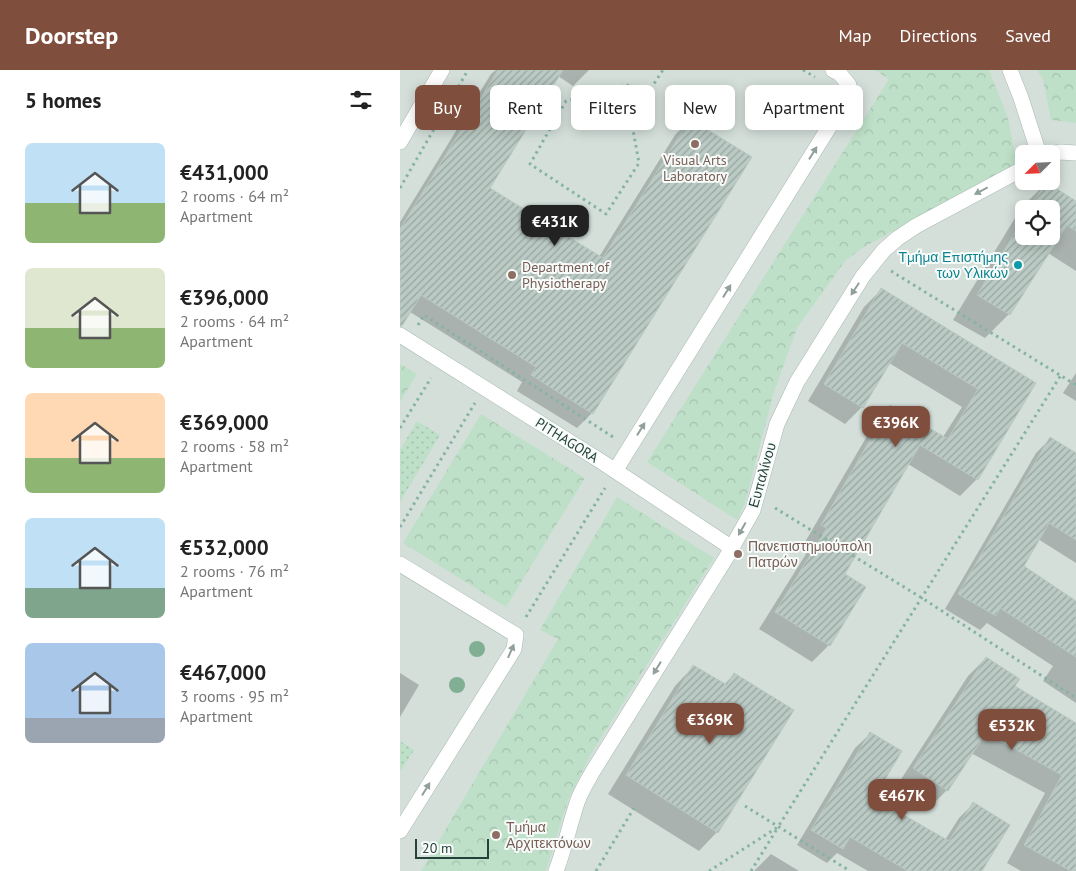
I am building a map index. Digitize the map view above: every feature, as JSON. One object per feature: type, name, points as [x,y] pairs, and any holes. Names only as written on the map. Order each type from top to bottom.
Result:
[{"type":"lane","points":[[400,142],[442,70]]},
{"type":"lane","points":[[615,471],[846,100],[849,85],[840,74],[833,70]]},
{"type":"lane","points":[[1010,70],[1036,145]]},
{"type":"lane","points":[[1060,152],[1076,153]]},
{"type":"lane","name":"Ευπαλίνου","points":[[556,871],[576,804],[593,770],[732,548],[753,510],[777,424],[796,382],[874,261],[884,250],[916,226],[1015,173]]},
{"type":"lane","name":"PITHAGORA","points":[[407,332],[442,361],[732,548]]},
{"type":"lane","points":[[400,564],[516,635],[514,650],[400,831]]},
{"type":"path","points":[[400,188],[468,70]]},
{"type":"path","points":[[653,85],[663,70]]},
{"type":"path","points":[[627,85],[646,96],[631,119],[639,163],[606,214],[530,164],[566,101],[627,85]]},
{"type":"path","points":[[874,261],[1076,385]]},
{"type":"path","points":[[407,332],[424,315],[588,421]]},
{"type":"path","points":[[400,428],[442,361]]},
{"type":"path","points":[[751,871],[1061,375]]},
{"type":"path","points":[[400,527],[484,388]]},
{"type":"path","points":[[516,635],[615,471]]},
{"type":"path","points":[[757,497],[922,598],[1076,698]]},
{"type":"path","points":[[745,806],[850,871]]},
{"type":"path","points":[[596,871],[634,808]]},
{"type":"path","points":[[709,871],[778,826]]},
{"type":"shaded area","name":"Πανεπιστημιούπολη Πατρών","points":[[400,70],[1076,70],[1076,871],[400,871]]},
{"type":"green space","points":[[875,70],[989,70],[1008,118],[1015,154],[1015,165],[864,247],[845,261],[797,328],[773,395],[745,503],[737,520],[647,462],[857,130],[863,130],[863,120],[889,79]]},
{"type":"green space","points":[[1037,70],[1076,70],[1076,123],[1051,120],[1043,80]]},
{"type":"green space","points":[[400,364],[417,374],[400,402]]},
{"type":"green space","points":[[481,414],[585,478],[506,607],[403,543]]},
{"type":"green space","points":[[417,421],[440,435],[400,502],[400,450]]},
{"type":"green space","points":[[617,497],[714,558],[591,754],[568,800],[546,871],[421,871],[558,639],[540,630]]},
{"type":"green space","points":[[400,741],[414,750],[400,772]]},
{"type":"building","points":[[498,70],[563,70],[554,85],[490,85],[490,130],[526,130],[490,188],[603,258],[683,130],[708,130],[752,157],[593,414],[531,375],[536,367],[421,295],[402,326],[400,326],[400,229],[461,130],[480,130],[480,99]]},
{"type":"building","name":"Τμήμα Επιστήμης των Υλικών","points":[[1041,190],[1059,190],[1076,201],[1076,231],[1067,225],[1060,236],[1060,200],[1035,200]]},
{"type":"building","name":"Τμήμα Επιστήμης των Υλικών","points":[[1015,233],[1015,245],[1054,245],[1010,315],[977,295]]},
{"type":"building","points":[[881,288],[1036,383],[978,480],[920,445],[845,574],[866,587],[830,646],[775,612],[827,528],[821,525],[890,405],[948,439],[978,389],[902,343],[863,408],[824,384]]},
{"type":"building","points":[[1050,437],[1076,453],[1076,540],[1049,523],[1024,566],[1076,601],[1076,657],[1000,608],[996,616],[958,594]]},
{"type":"building","points":[[986,657],[1020,679],[1015,686],[1076,723],[1076,871],[1071,871],[1024,845],[1062,775],[986,733],[948,791],[913,768]]},
{"type":"building","points":[[693,665],[727,685],[734,673],[794,710],[718,833],[626,775]]},
{"type":"building","points":[[870,732],[902,751],[874,798],[949,841],[973,802],[1010,825],[982,871],[908,871],[850,837],[843,849],[811,830]]},
{"type":"place","name":"Visual Arts Laboratory","points":[[695,144]]},
{"type":"place","name":"Τμήμα Επιστήμης των Υλικών","points":[[1018,265]]},
{"type":"place","name":"Department of Physiotherapy","points":[[512,275]]},
{"type":"place","name":"Πανεπιστημιούπολη Πατρών","points":[[738,554]]},
{"type":"place","name":"Τμήμα Αρχιτεκτόνων","points":[[496,835]]}]
